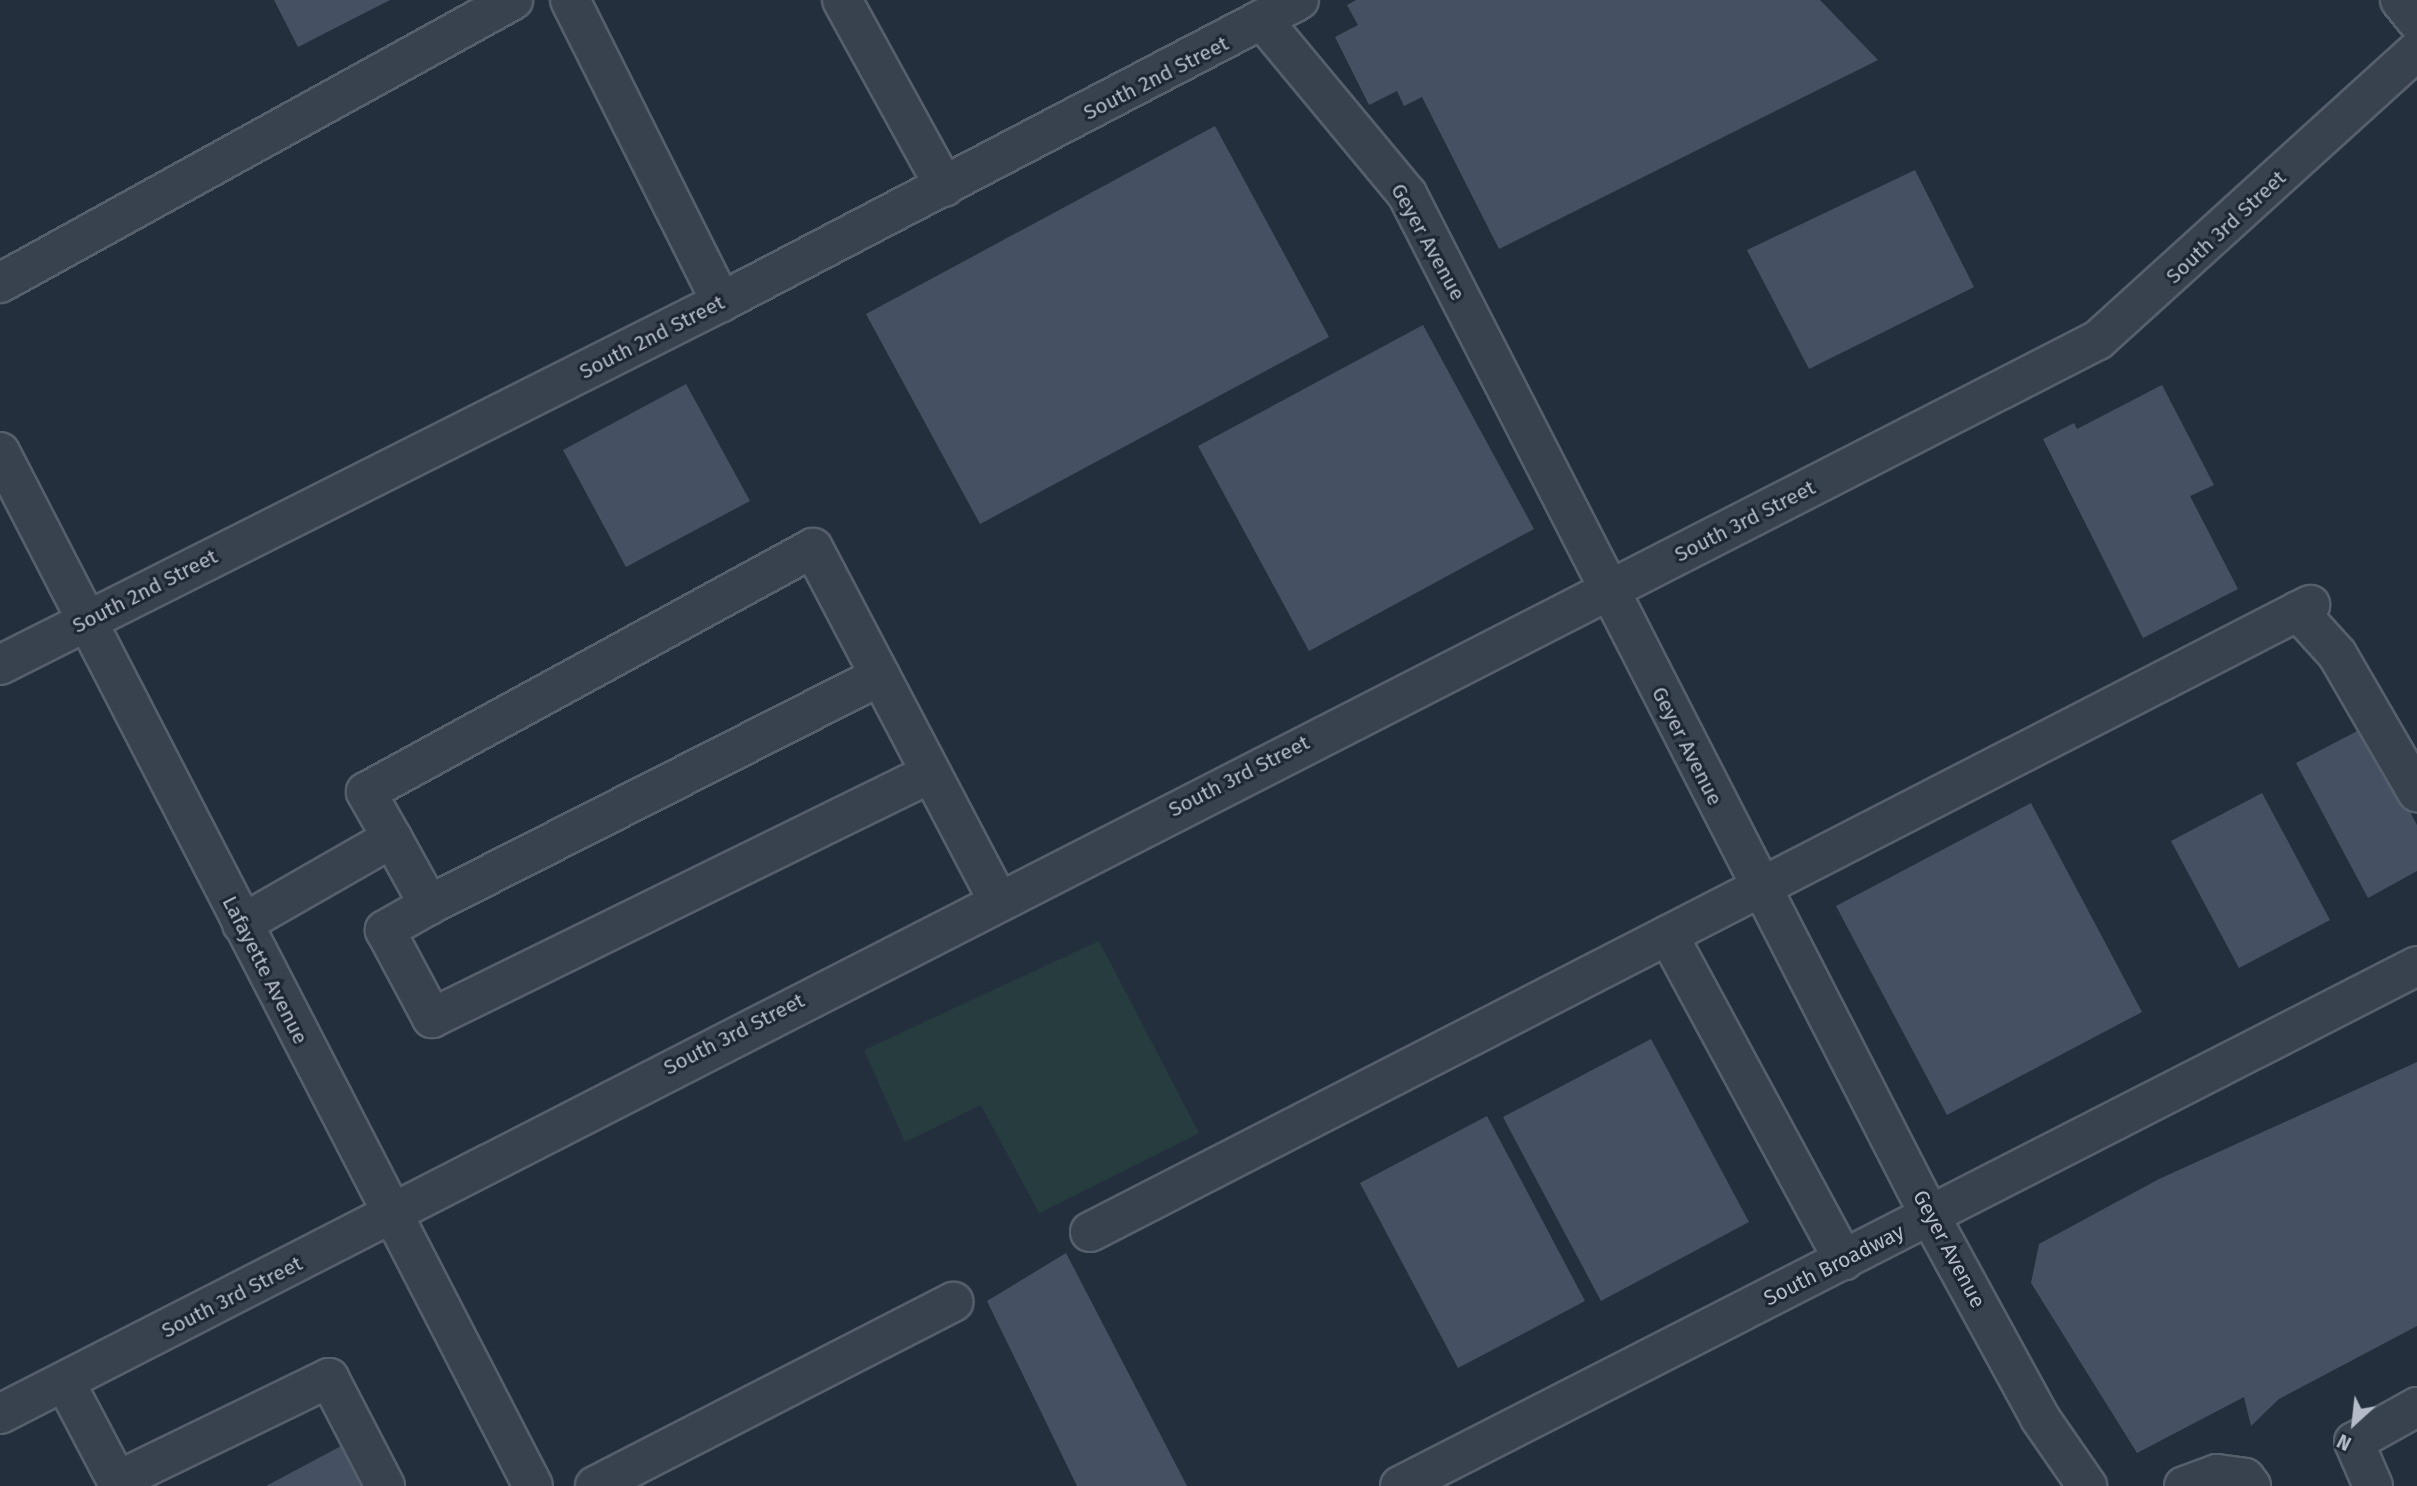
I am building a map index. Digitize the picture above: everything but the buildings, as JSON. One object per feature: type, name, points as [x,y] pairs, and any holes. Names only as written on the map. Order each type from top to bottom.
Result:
[{"type":"street","points":[[0,283],[513,0]]},
{"type":"street","points":[[570,0],[721,302]]},
{"type":"street","points":[[842,0],[945,187]]},
{"type":"street","name":"South 2nd Street","points":[[0,666],[721,302],[1264,22],[1299,0]]},
{"type":"street","points":[[2400,0],[2417,21]]},
{"type":"street","name":"Geyer Avenue","points":[[1264,22],[1407,194],[1607,592],[1930,1216],[2040,1418],[2087,1486]]},
{"type":"street","name":"South 3rd Street","points":[[0,1414],[393,1216],[997,900],[2098,340],[2417,51]]},
{"type":"street","name":"Lafayette Avenue","points":[[0,452],[533,1486]]},
{"type":"street","points":[[429,905],[366,792],[813,548],[997,900]]},
{"type":"street","points":[[1090,1232],[2304,608],[2337,654],[2417,792]]},
{"type":"street","points":[[880,677],[429,905],[385,930],[432,1018],[929,774]]},
{"type":"street","points":[[242,924],[391,838]]},
{"type":"street","points":[[1668,935],[1844,1261]]},
{"type":"street","name":"South Broadway","points":[[1400,1486],[2417,966]]},
{"type":"street","points":[[595,1486],[953,1302]]},
{"type":"street","points":[[65,1382],[117,1482],[329,1378],[385,1486]]},
{"type":"street","points":[[2373,1486],[2354,1442],[2417,1407]]},
{"type":"street","points":[[2184,1486],[2217,1474],[2245,1478],[2251,1486]]},
{"type":"green space","points":[[1099,941],[1199,1133],[1039,1213],[981,1105],[905,1142],[864,1050]]}]
